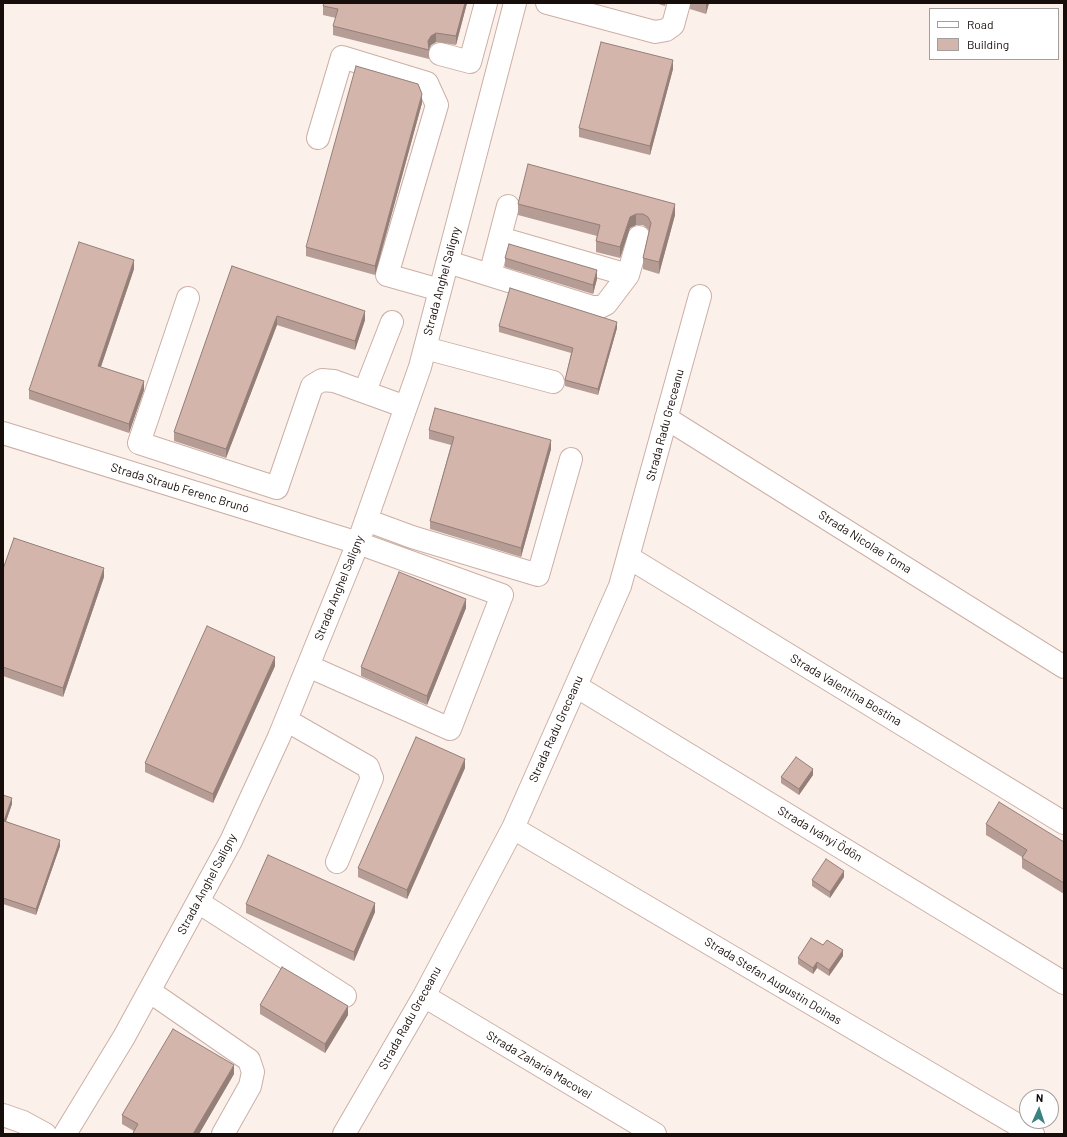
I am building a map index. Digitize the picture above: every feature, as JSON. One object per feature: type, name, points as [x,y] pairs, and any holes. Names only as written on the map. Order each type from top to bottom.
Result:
[{"type":"street","points":[[440,54],[470,62],[486,3]]},
{"type":"street","name":"Strada Anghel Saligny","points":[[65,1134],[149,991],[231,841],[286,720],[358,543],[406,407],[425,348],[515,3]]},
{"type":"street","points":[[547,3],[655,32],[666,30],[673,25],[679,3]]},
{"type":"street","points":[[318,138],[342,57],[427,83],[437,105],[387,275],[440,290]]},
{"type":"street","points":[[490,275],[508,206]]},
{"type":"street","points":[[448,262],[592,307],[600,307],[606,304],[628,275],[639,236]]},
{"type":"street","points":[[500,238],[628,275]]},
{"type":"street","name":"Strada Radu Greceanu","points":[[344,1134],[424,996],[513,828],[620,586],[700,296]]},
{"type":"street","points":[[188,298],[139,443],[277,488],[312,386],[322,380],[334,381],[406,407]]},
{"type":"street","points":[[365,392],[392,322]]},
{"type":"street","points":[[425,348],[553,382]]},
{"type":"street","name":"Strada Nicolae Toma","points":[[666,418],[1064,667]]},
{"type":"street","name":"Strada Straub Ferenc Brunó","points":[[3,432],[358,543],[502,595],[450,729],[308,666]]},
{"type":"street","points":[[366,520],[412,537],[538,575],[571,459]]},
{"type":"street","name":"Strada Valentina Bostina","points":[[628,558],[1064,823]]},
{"type":"street","name":"Strada Iványi Ödön","points":[[574,690],[584,691],[1064,983]]},
{"type":"street","points":[[286,720],[368,767],[370,772],[372,778],[337,862]]},
{"type":"street","name":"Strada Stefan Augustin Doinas","points":[[513,828],[1033,1134]]},
{"type":"street","points":[[198,902],[345,996]]},
{"type":"street","points":[[149,991],[249,1060],[253,1072],[250,1086],[223,1134]]},
{"type":"street","name":"Strada Zaharia Macovei","points":[[424,996],[655,1134]]},
{"type":"street","points":[[15,1123],[45,1134]]},
{"type":"building","points":[[324,3],[465,3],[456,36],[436,33],[431,36],[428,41],[429,50],[333,26],[338,9],[323,6]]},
{"type":"building","points":[[601,42],[673,60],[650,146],[579,128]]},
{"type":"building","points":[[356,66],[418,84],[422,94],[375,266],[306,247]]},
{"type":"building","points":[[528,164],[675,204],[659,262],[643,258],[651,223],[648,217],[643,214],[636,214],[630,217],[620,247],[596,241],[600,225],[518,204]]},
{"type":"building","points":[[79,242],[134,260],[98,366],[144,381],[129,424],[29,390]]},
{"type":"building","points":[[509,244],[597,270],[593,285],[505,258]]},
{"type":"building","points":[[232,266],[365,311],[355,341],[277,316],[226,449],[174,432]]},
{"type":"building","points":[[510,288],[617,322],[598,389],[565,380],[573,348],[499,326]]},
{"type":"building","points":[[435,408],[551,440],[521,548],[430,521],[454,437],[429,430]]},
{"type":"building","points":[[14,538],[104,568],[63,688],[3,667],[3,569]]},
{"type":"building","points":[[399,572],[466,599],[427,696],[361,667]]},
{"type":"building","points":[[207,626],[275,657],[213,794],[145,763]]},
{"type":"building","points":[[416,737],[465,759],[407,890],[358,868]]},
{"type":"building","points":[[796,757],[813,769],[799,789],[781,777]]},
{"type":"building","points":[[3,795],[12,798],[4,821],[60,840],[36,909],[3,898]]},
{"type":"building","points":[[999,802],[1064,842],[1064,883],[1022,858],[1027,850],[986,824]]},
{"type":"building","points":[[268,855],[375,903],[354,952],[246,904]]},
{"type":"building","points":[[826,859],[844,871],[830,892],[812,880]]},
{"type":"building","points":[[811,938],[823,945],[827,940],[843,950],[829,970],[817,962],[813,968],[798,958]]},
{"type":"building","points":[[282,967],[348,1006],[325,1044],[260,1005]]},
{"type":"building","points":[[173,1029],[234,1065],[193,1134],[135,1134],[133,1133],[138,1124],[122,1115]]}]
